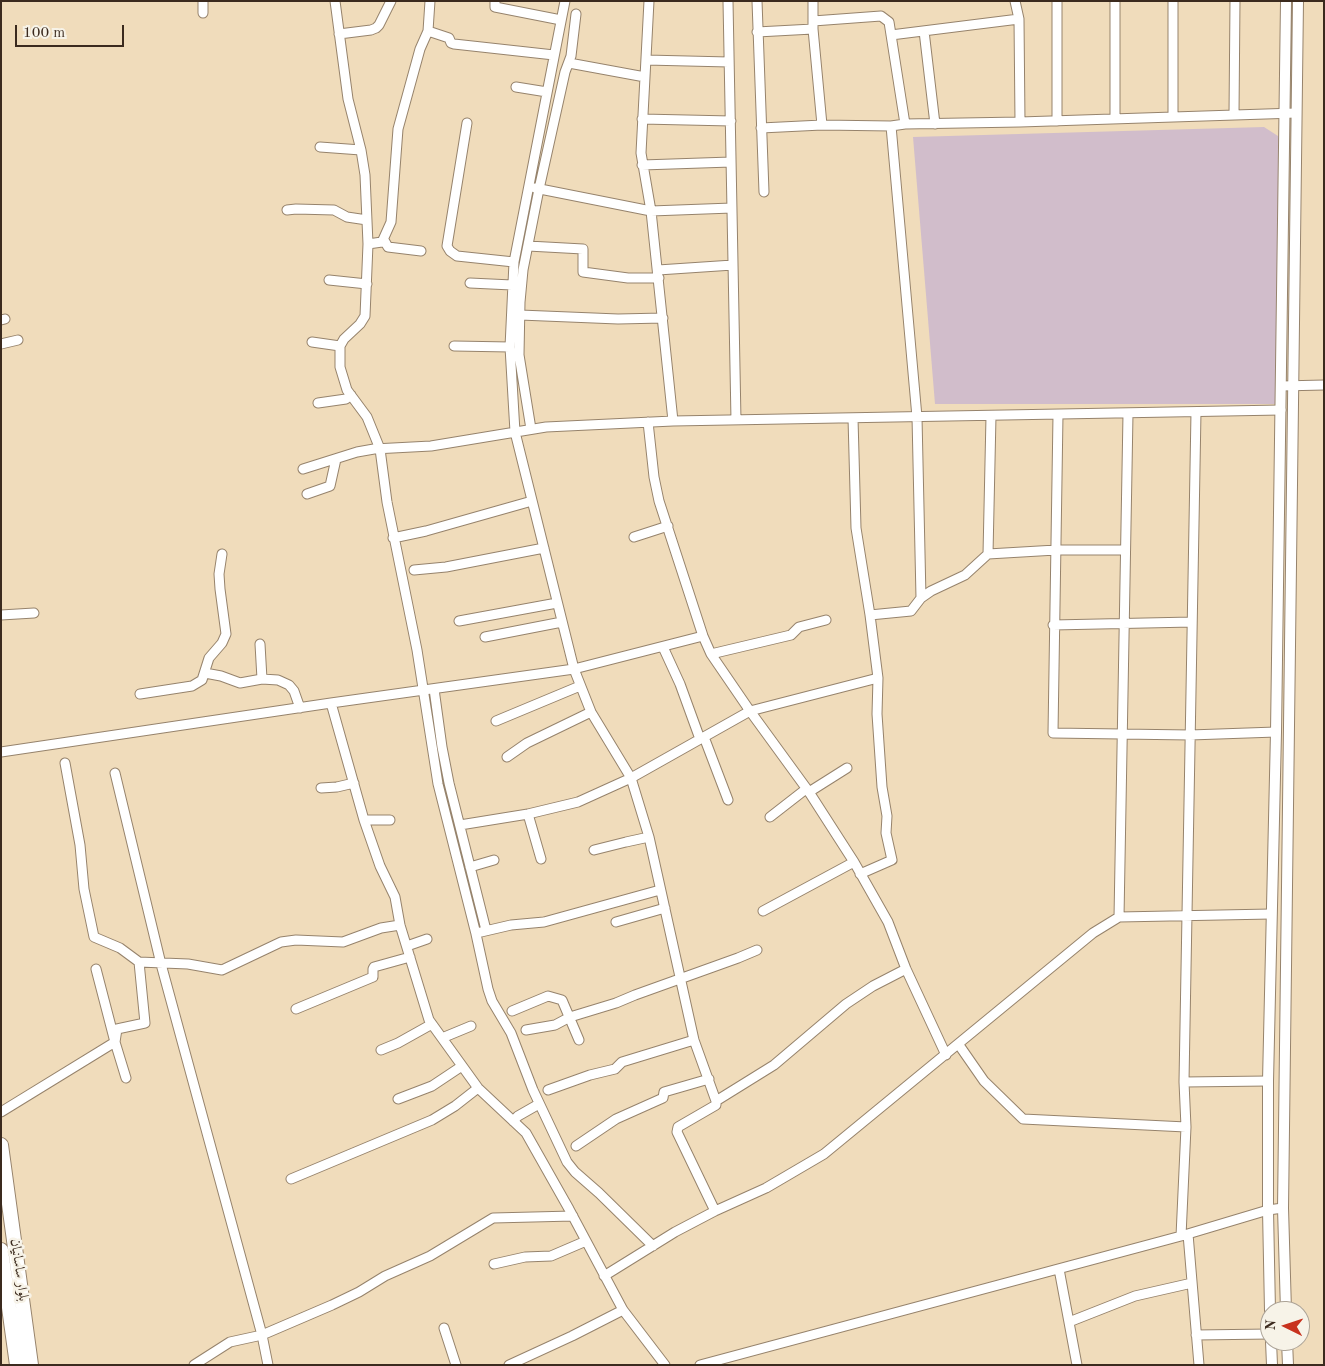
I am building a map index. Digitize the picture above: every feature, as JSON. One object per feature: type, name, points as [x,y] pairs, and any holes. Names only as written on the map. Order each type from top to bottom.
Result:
[{"type":"highway","name":"بلوار ساسانیان","points":[[1,1146],[31,1365]]},
{"type":"highway","name":"بلوار ساسانیان","points":[[1,1250],[17,1365]]},
{"type":"street","points":[[203,13],[204,1]]},
{"type":"street","points":[[335,1],[348,99],[361,150],[365,175],[368,244],[365,316],[340,346],[340,367],[350,395],[367,417],[380,449],[393,538],[417,650],[438,784],[488,989],[492,1001],[510,1033],[539,1104],[567,1162],[575,1172],[653,1246]]},
{"type":"street","points":[[339,34],[376,28],[391,1]]},
{"type":"street","points":[[384,240],[391,222],[398,129],[420,50],[428,30],[430,1]]},
{"type":"street","points":[[495,1],[495,7],[561,20]]},
{"type":"street","points":[[565,1],[513,265],[510,347],[515,432],[574,669],[590,712],[631,778],[649,837],[694,1040],[716,1100],[716,1104],[677,1129],[715,1211]]},
{"type":"street","points":[[648,1],[640,145],[651,211],[673,421]]},
{"type":"street","points":[[721,1],[728,1],[736,420]]},
{"type":"street","points":[[757,1],[764,192]]},
{"type":"street","points":[[813,1],[813,25],[822,125]]},
{"type":"street","points":[[1015,1],[1019,19],[1020,122]]},
{"type":"street","points":[[1057,1],[1057,120]]},
{"type":"street","points":[[1115,1],[1115,119]]},
{"type":"street","points":[[1173,1],[1173,116]]},
{"type":"street","points":[[1234,114],[1235,1]]},
{"type":"street","points":[[1270,1301],[1268,1081],[1276,732],[1286,1]]},
{"type":"street","points":[[1286,1301],[1282,1208],[1298,1]]},
{"type":"street","points":[[531,429],[519,355],[523,270],[539,189],[569,63],[576,14]]},
{"type":"street","points":[[757,32],[881,16],[889,22],[905,124]]},
{"type":"street","points":[[891,35],[1019,19]]},
{"type":"street","points":[[428,30],[449,38],[451,43],[454,44],[554,55]]},
{"type":"street","points":[[924,31],[935,124]]},
{"type":"street","points":[[646,60],[729,62]]},
{"type":"street","points":[[569,63],[644,77]]},
{"type":"street","points":[[516,87],[547,92]]},
{"type":"street","points":[[761,128],[822,125],[891,126],[905,124],[1020,122],[1296,112]]},
{"type":"street","points":[[642,119],[730,121]]},
{"type":"street","points":[[467,123],[447,246],[457,256],[513,265],[523,270]]},
{"type":"street","points":[[891,126],[917,417],[921,598]]},
{"type":"street","points":[[320,147],[361,150]]},
{"type":"street","points":[[642,165],[732,162]]},
{"type":"street","points":[[528,187],[651,211],[732,208]]},
{"type":"street","points":[[286,210],[334,210],[347,217],[367,220]]},
{"type":"street","points":[[368,244],[384,240]]},
{"type":"street","points":[[384,240],[388,247],[421,250]]},
{"type":"street","points":[[528,246],[583,249],[583,272],[628,278],[733,265]]},
{"type":"street","points":[[329,280],[367,284]]},
{"type":"street","points":[[470,283],[512,284]]},
{"type":"street","points":[[520,315],[618,319],[663,318]]},
{"type":"street","points":[[1,344],[18,340]]},
{"type":"street","points":[[312,342],[340,346]]},
{"type":"street","points":[[454,346],[510,347]]},
{"type":"street","points":[[1281,386],[1324,385]]},
{"type":"street","points":[[318,403],[346,400],[350,395]]},
{"type":"street","points":[[304,469],[357,452],[431,446],[531,429],[673,421],[1281,410]]},
{"type":"street","points":[[1196,412],[1184,1082],[1186,1127],[1185,1235],[1192,1283],[1199,1365]]},
{"type":"street","points":[[1119,917],[1128,414]]},
{"type":"street","points":[[1058,415],[1053,625],[1053,733],[1190,735],[1276,732]]},
{"type":"street","points":[[988,554],[991,416]]},
{"type":"street","points":[[853,418],[856,528],[878,678],[877,714],[882,787],[887,816],[886,832],[892,860],[860,874]]},
{"type":"street","points":[[648,422],[654,477],[660,501],[703,636],[711,654],[808,791],[854,862],[888,922],[906,969],[946,1055]]},
{"type":"street","points":[[307,494],[330,486],[336,459]]},
{"type":"street","points":[[393,538],[532,501]]},
{"type":"street","points":[[634,537],[668,526]]},
{"type":"street","points":[[414,570],[446,567],[544,548]]},
{"type":"street","points":[[870,615],[911,611],[921,598],[931,591],[965,575],[988,554],[1056,550],[1125,550]]},
{"type":"street","points":[[140,694],[192,686],[202,680],[210,658],[222,643],[226,634],[219,574],[222,554]]},
{"type":"street","points":[[459,621],[558,604]]},
{"type":"street","points":[[1,615],[34,613]]},
{"type":"street","points":[[711,654],[791,635],[799,627],[826,620]]},
{"type":"street","points":[[485,637],[562,622]]},
{"type":"street","points":[[1053,625],[1192,622]]},
{"type":"street","points":[[1,752],[574,669],[703,636]]},
{"type":"street","points":[[260,644],[262,678]]},
{"type":"street","points":[[663,647],[728,800]]},
{"type":"street","points":[[205,673],[221,676],[240,684],[262,678],[278,680],[290,685],[300,708]]},
{"type":"street","points":[[460,825],[528,814],[578,802],[631,778],[750,711],[878,678]]},
{"type":"street","points":[[496,721],[580,686]]},
{"type":"street","points":[[434,689],[449,783],[486,930]]},
{"type":"street","points":[[331,703],[364,820],[380,866],[395,897],[400,926],[432,1024],[478,1088],[526,1133],[623,1310],[665,1365]]},
{"type":"street","points":[[507,757],[527,744],[590,712]]},
{"type":"street","points":[[65,763],[80,845],[84,889],[94,937],[120,948],[139,962],[188,964],[222,970],[281,942],[296,940],[343,942],[381,928],[400,926]]},
{"type":"street","points":[[770,817],[808,791],[847,768]]},
{"type":"street","points":[[115,773],[161,964],[262,1335],[268,1365]]},
{"type":"street","points":[[321,788],[354,783]]},
{"type":"street","points":[[528,814],[541,859]]},
{"type":"street","points":[[364,820],[390,820]]},
{"type":"street","points":[[594,850],[649,837]]},
{"type":"street","points":[[470,867],[494,860]]},
{"type":"street","points":[[762,911],[854,862]]},
{"type":"street","points":[[476,934],[511,924],[544,922],[660,890]]},
{"type":"street","points":[[616,922],[665,908]]},
{"type":"street","points":[[604,1276],[675,1232],[766,1188],[824,1154],[1093,933],[1119,917],[1271,914]]},
{"type":"street","points":[[407,946],[427,939]]},
{"type":"street","points":[[526,1030],[555,1025],[570,1017],[616,1004],[757,950]]},
{"type":"street","points":[[296,1009],[373,977],[374,967],[410,957]]},
{"type":"street","points":[[1,1112],[115,1042],[117,1029],[145,1023],[139,962]]},
{"type":"street","points":[[96,968],[126,1078]]},
{"type":"street","points":[[716,1100],[774,1064],[846,1004],[873,986],[906,969]]},
{"type":"street","points":[[512,1011],[548,996],[562,1000],[578,1040]]},
{"type":"street","points":[[381,1050],[432,1024]]},
{"type":"street","points":[[442,1038],[471,1026]]},
{"type":"street","points":[[548,1090],[590,1075],[615,1069],[622,1062],[694,1040]]},
{"type":"street","points":[[958,1044],[984,1081],[1023,1119],[1186,1127]]},
{"type":"street","points":[[398,1099],[432,1086],[462,1066]]},
{"type":"street","points":[[576,1146],[616,1119],[663,1098],[664,1092],[708,1079]]},
{"type":"street","points":[[1184,1082],[1268,1081]]},
{"type":"street","points":[[291,1179],[432,1120],[455,1106],[478,1088]]},
{"type":"street","points":[[514,1121],[518,1116],[539,1104]]},
{"type":"street","points":[[700,1365],[1185,1235],[1268,1210],[1282,1208]]},
{"type":"street","points":[[194,1365],[230,1342],[262,1335],[359,1292],[384,1276],[430,1256],[493,1218],[573,1216]]},
{"type":"street","points":[[494,1264],[525,1257],[551,1256],[586,1241]]},
{"type":"street","points":[[1059,1269],[1077,1365]]},
{"type":"street","points":[[1069,1322],[1134,1296],[1192,1283]]},
{"type":"street","points":[[510,1365],[623,1310]]},
{"type":"street","points":[[444,1328],[456,1365]]},
{"type":"street","points":[[1196,1335],[1260,1334]]},
{"type":"street","points":[[1271,1351],[1272,1365]]},
{"type":"street","points":[[1287,1351],[1288,1365]]},
{"type":"shaded area","points":[[1264,127],[1278,136],[1282,149],[1278,404],[935,404],[913,137]]}]
